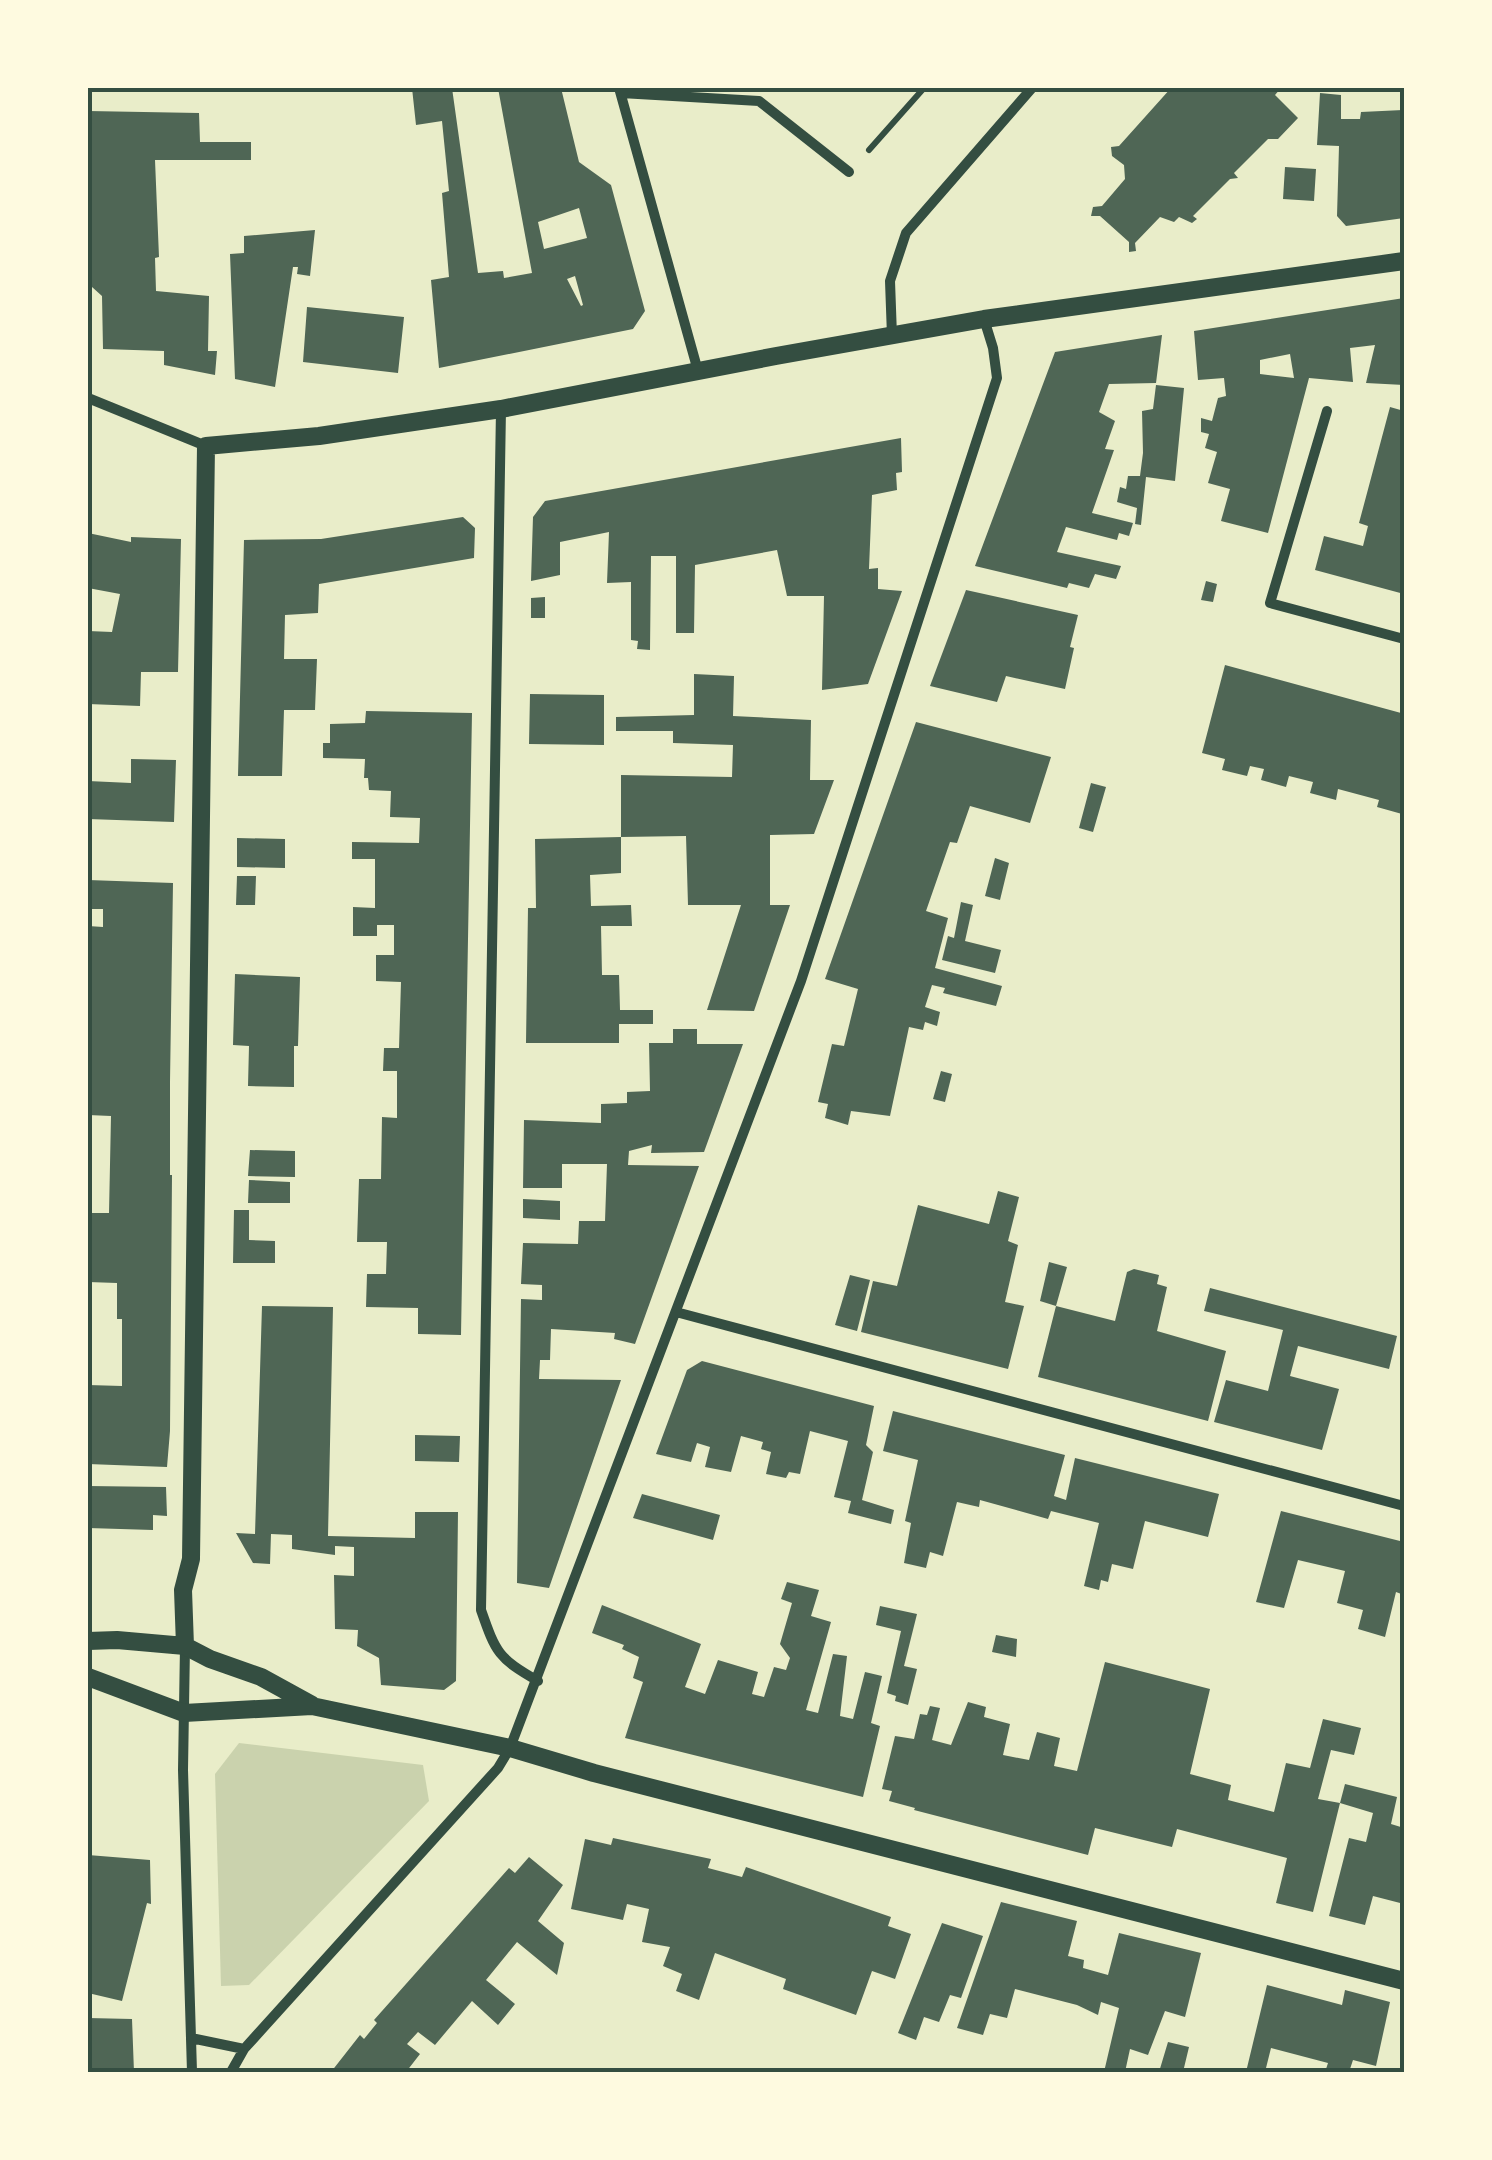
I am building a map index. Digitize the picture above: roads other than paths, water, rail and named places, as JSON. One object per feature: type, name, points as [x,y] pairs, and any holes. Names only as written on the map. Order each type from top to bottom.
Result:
[{"type":"street","points":[[892,336],[890,281],[906,234],[1032,88]]},
{"type":"street","points":[[698,371],[620,90],[759,101],[849,172]]},
{"type":"street","points":[[88,398],[206,446],[319,436],[501,409],[984,319],[1404,260]]},
{"type":"street","points":[[231,2072],[244,2049],[498,1768],[510,1748],[801,982],[996,378],[984,319]]},
{"type":"street","points":[[501,409],[481,1610],[492,1643],[507,1662],[538,1681]]},
{"type":"street","points":[[1327,411],[1270,604],[1404,638]]},
{"type":"street","points":[[192,2072],[183,1590],[191,1559],[206,446]]},
{"type":"street","points":[[676,1312],[1404,1506]]},
{"type":"street","points":[[88,1641],[185,1646],[261,1678],[312,1706]]},
{"type":"street","points":[[88,1677],[184,1713],[312,1706],[510,1748],[594,1773],[1404,1981]]},
{"type":"street","points":[[191,2038],[244,2049]]}]
